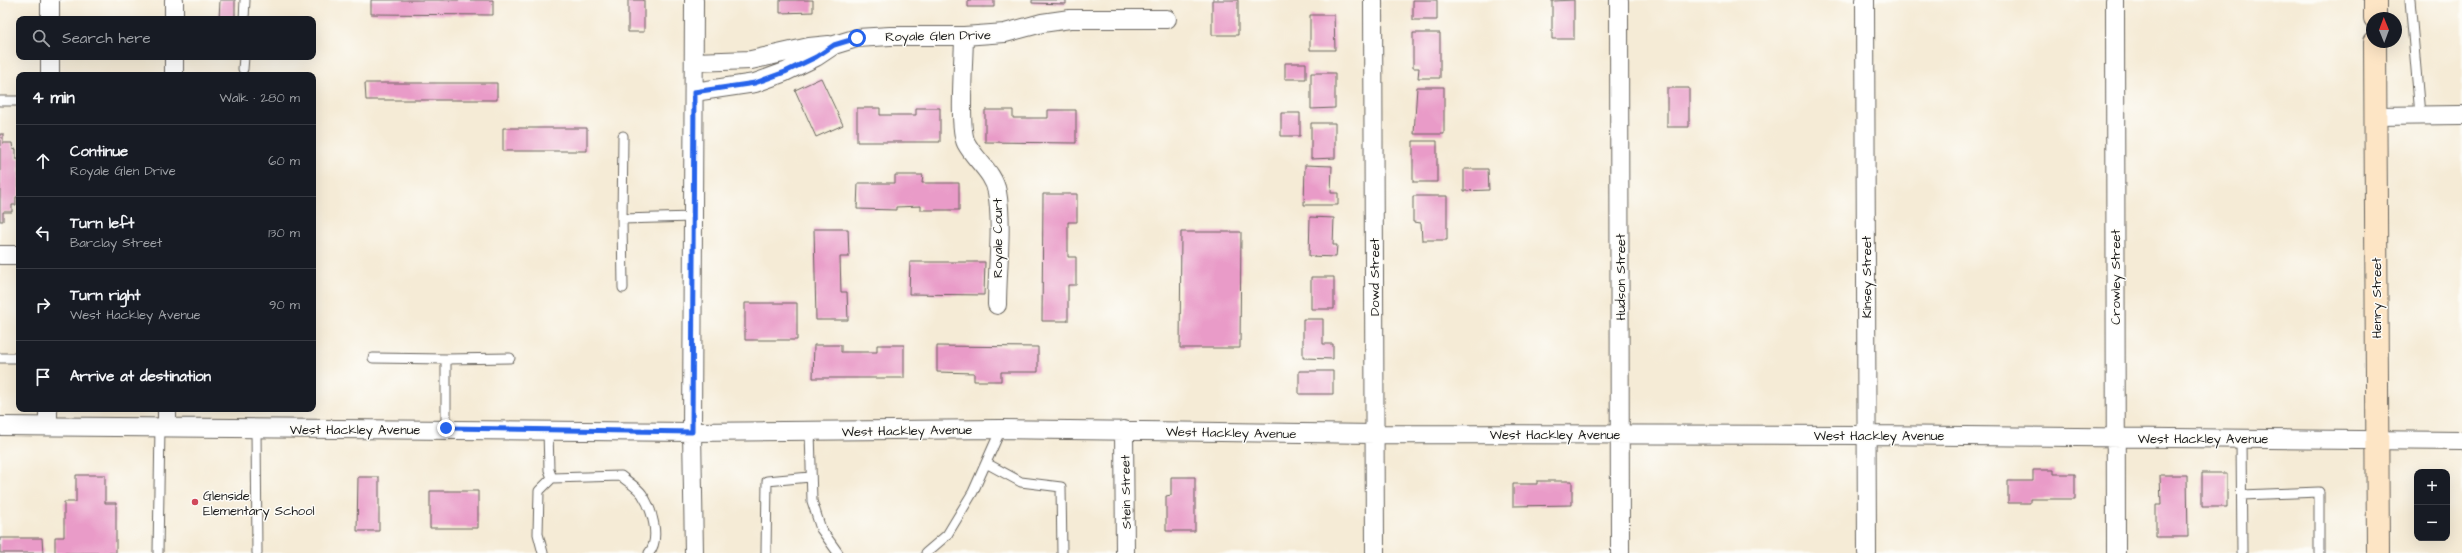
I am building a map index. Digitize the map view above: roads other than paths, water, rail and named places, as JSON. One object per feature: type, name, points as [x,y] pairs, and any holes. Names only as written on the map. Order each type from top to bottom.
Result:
[{"type":"main road","points":[[2375,0],[2375,12]]},
{"type":"main road","name":"Henry Street","points":[[2375,48],[2374,116],[2378,553]]},
{"type":"street","points":[[50,0],[50,16]]},
{"type":"street","points":[[174,0],[174,16]]},
{"type":"street","points":[[694,0],[692,432],[694,553]]},
{"type":"street","name":"Dowd Street","points":[[1373,0],[1375,553]]},
{"type":"street","name":"Hudson Street","points":[[1619,0],[1620,553]]},
{"type":"street","name":"Kinsey Street","points":[[1865,0],[1867,553]]},
{"type":"street","name":"Crowley Street","points":[[2115,0],[2116,553]]},
{"type":"street","name":"Royale Glen Drive","points":[[694,92],[755,83],[785,72],[816,57],[834,45],[857,38],[890,36],[964,36],[1005,33],[1042,23],[1070,19],[1167,19]]},
{"type":"street","name":"Royale Court","points":[[964,36],[963,124],[965,142],[992,178],[997,190],[999,211],[997,305]]},
{"type":"street","points":[[694,62],[751,60],[810,47],[834,45]]},
{"type":"street","points":[[50,60],[50,72]]},
{"type":"street","points":[[174,60],[174,72]]},
{"type":"street","points":[[2374,116],[2462,115]]},
{"type":"street","points":[[0,255],[16,255]]},
{"type":"street","points":[[164,426],[167,412]]},
{"type":"street","name":"West Hackley Avenue","points":[[0,426],[48,418],[164,426],[256,429],[446,428],[692,432],[1001,429],[1374,434],[1866,435],[2462,441]]},
{"type":"street","name":"Stein Street","points":[[1124,430],[1126,553]]},
{"type":"lane","points":[[244,16],[245,0]]},
{"type":"lane","points":[[2410,0],[2420,115]]},
{"type":"lane","points":[[243,69],[244,60]]},
{"type":"lane","points":[[0,101],[16,101]]},
{"type":"lane","points":[[623,136],[623,288]]},
{"type":"lane","points":[[622,218],[693,217]]},
{"type":"lane","points":[[0,358],[16,358]]},
{"type":"lane","points":[[373,358],[510,358]]},
{"type":"lane","points":[[446,359],[446,428]]},
{"type":"lane","points":[[158,553],[164,426]]},
{"type":"lane","points":[[256,429],[257,553]]},
{"type":"lane","points":[[926,553],[947,535],[973,492],[1001,429]]},
{"type":"lane","points":[[548,430],[549,470],[552,478]]},
{"type":"lane","points":[[810,431],[810,477],[812,500],[821,529],[838,553]]},
{"type":"lane","points":[[2241,439],[2242,553]]},
{"type":"lane","points":[[986,463],[1021,482],[1061,487],[1062,553]]},
{"type":"lane","points":[[543,553],[538,534],[539,491],[552,478],[621,476],[641,493],[651,509],[654,538],[649,553]]},
{"type":"lane","points":[[766,553],[767,481],[810,477]]},
{"type":"lane","points":[[2242,495],[2319,492],[2319,553]]},
{"type":"place","name":"Glenside Elementary School","points":[[195,502]]}]
